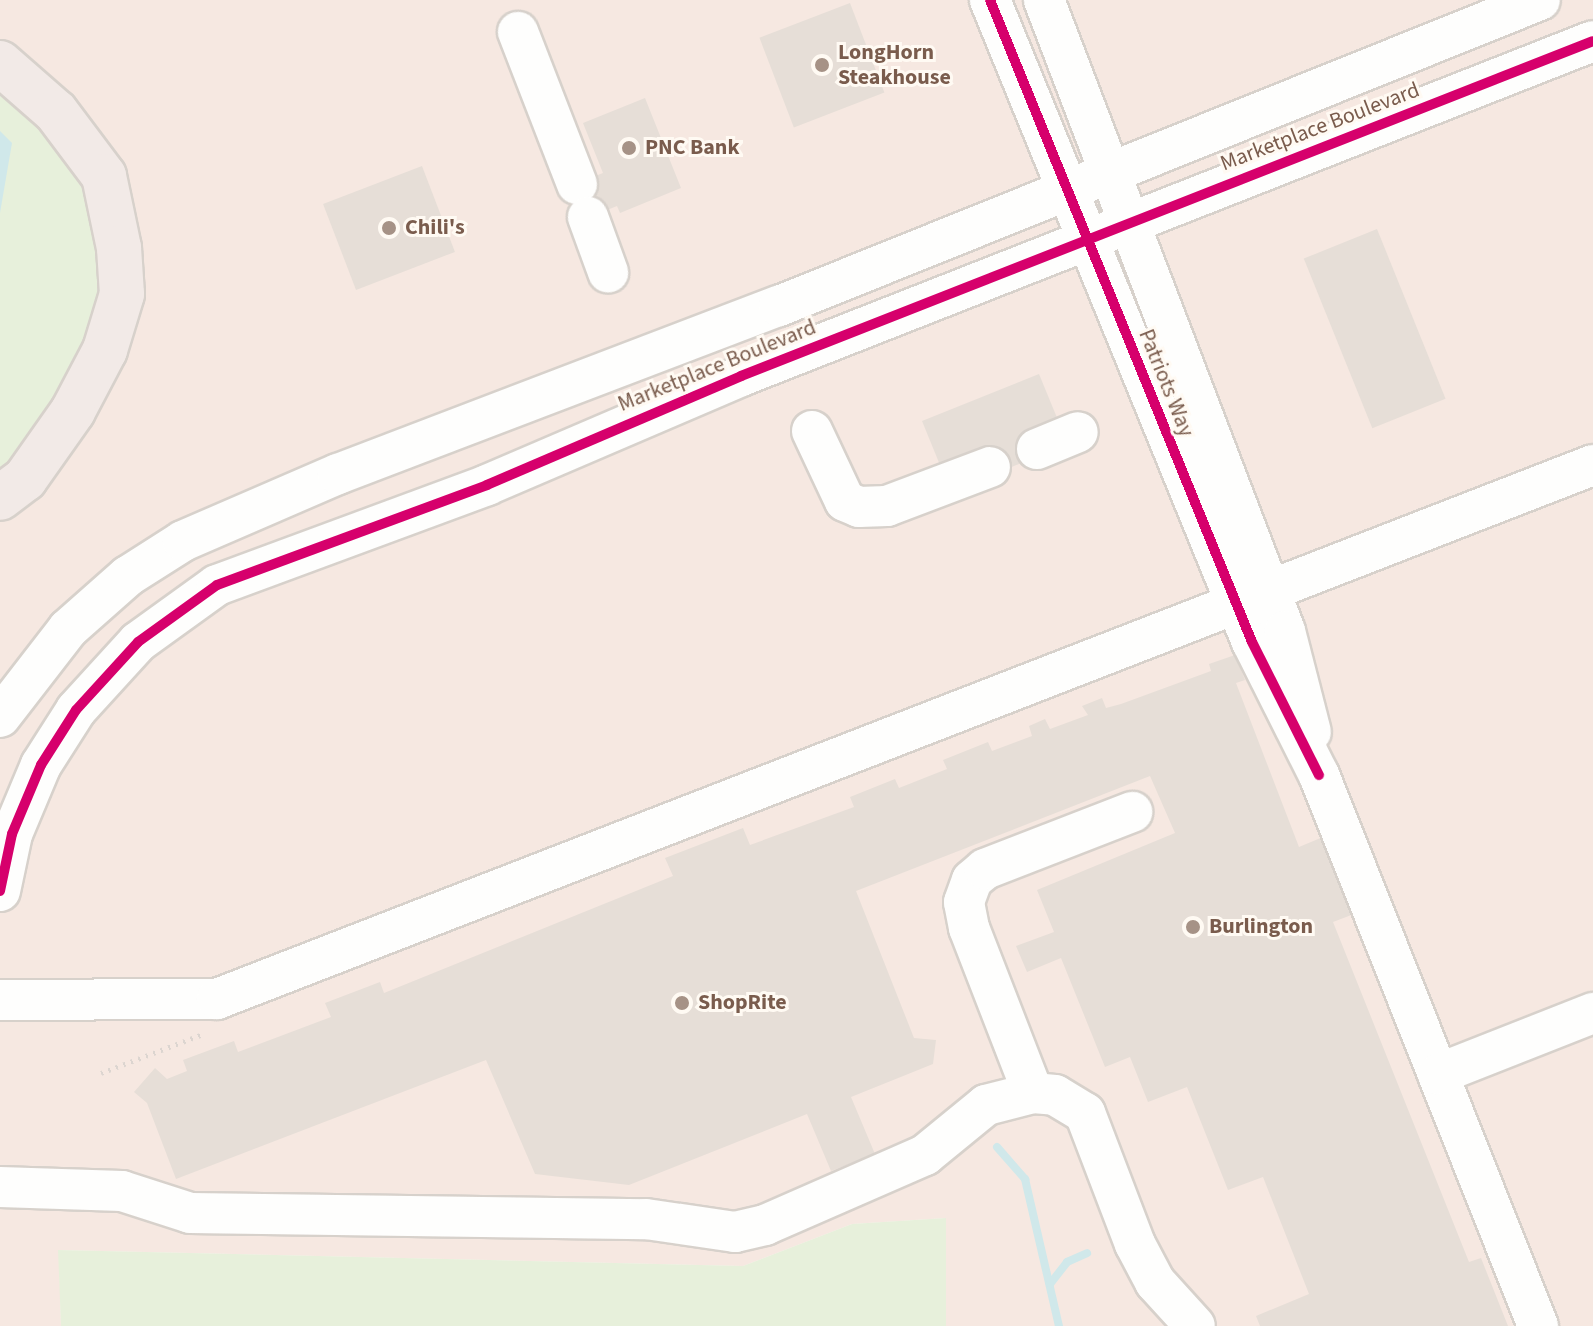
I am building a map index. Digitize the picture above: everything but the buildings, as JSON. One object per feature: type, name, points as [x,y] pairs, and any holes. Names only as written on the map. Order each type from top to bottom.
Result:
[{"type":"highway","points":[[0,63],[56,112],[104,176],[119,248],[122,294],[105,350],[73,411],[25,479],[0,498]]},
{"type":"street","name":"Patriots Way","points":[[990,0],[1085,241],[1253,599],[1303,693],[1319,775],[1538,1326]]},
{"type":"street","name":"Patriots Way","points":[[1044,0],[1130,223],[1253,599]]},
{"type":"street","name":"Marketplace Boulevard","points":[[0,717],[68,629],[128,576],[183,541],[350,469],[779,306],[1063,188],[1540,0]]},
{"type":"street","points":[[518,32],[608,272]]},
{"type":"street","name":"Marketplace Boulevard","points":[[0,891],[24,806],[41,765],[76,710],[138,642],[217,585],[487,485],[741,376],[1593,41]]},
{"type":"street","points":[[812,431],[845,501],[869,509],[990,467]]},
{"type":"street","points":[[1037,449],[1078,432]]},
{"type":"street","points":[[0,1000],[217,999],[1593,465]]},
{"type":"street","points":[[1033,1093],[969,928],[964,902],[972,880],[985,869],[1132,812]]},
{"type":"street","points":[[1438,1074],[1593,1013]]},
{"type":"street","points":[[0,1187],[122,1191],[190,1213],[646,1219],[735,1232],[765,1225],[925,1155],[986,1105],[1033,1093],[1055,1095],[1085,1113],[1135,1244],[1155,1282],[1195,1326]]},
{"type":"shaded area","points":[[0,0],[1593,0],[1593,1326],[946,1326],[946,1218],[852,1224],[743,1266],[59,1250],[61,1326],[0,1326]]},
{"type":"green space","points":[[0,86],[64,147],[99,225],[101,317],[55,416],[0,472]]},
{"type":"green space","points":[[946,1218],[946,1326],[61,1326],[58,1250],[743,1266],[852,1224]]},
{"type":"water","points":[[0,131],[12,143],[0,213]]},
{"type":"waterway","points":[[997,1147],[1025,1179],[1059,1326]]},
{"type":"waterway","points":[[1050,1284],[1067,1262],[1087,1253]]},
{"type":"cycle path","points":[[990,0],[1252,642],[1319,775]]},
{"type":"cycle path","points":[[0,891],[12,834],[41,765],[76,710],[138,642],[217,585],[487,485],[741,376],[1593,41]]},
{"type":"place","name":"LongHorn Steakhouse","points":[[822,65]]},
{"type":"place","name":"PNC Bank","points":[[629,148]]},
{"type":"place","name":"Chili's","points":[[389,228]]},
{"type":"place","name":"Burlington","points":[[1193,927]]},
{"type":"place","name":"ShopRite","points":[[682,1003]]}]
